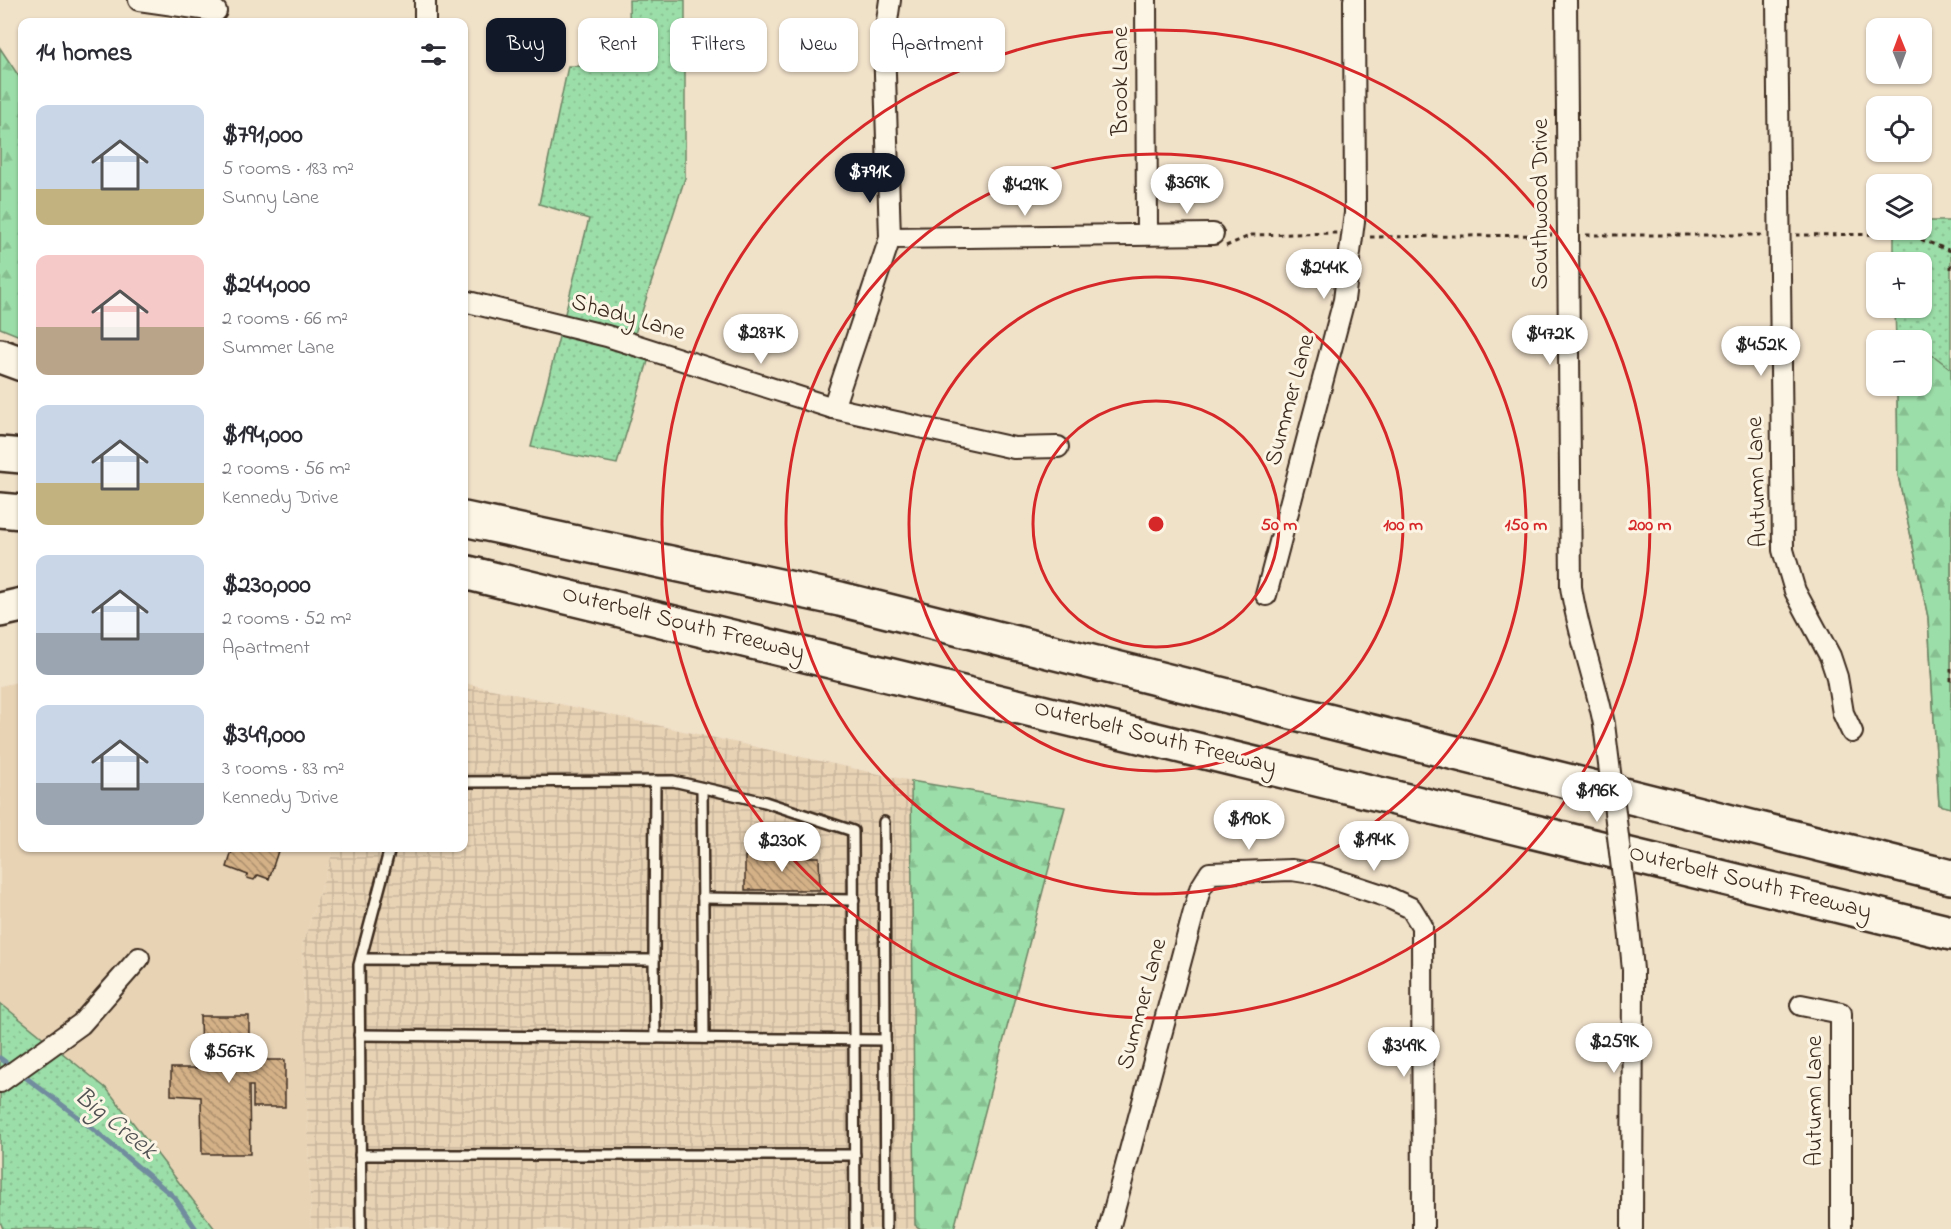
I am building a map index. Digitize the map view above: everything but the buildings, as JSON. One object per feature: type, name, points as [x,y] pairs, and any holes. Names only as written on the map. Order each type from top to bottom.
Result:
[{"type":"highway","points":[[0,356],[18,363]]},
{"type":"highway","points":[[0,454],[18,456]]},
{"type":"highway","points":[[0,510],[18,512]]},
{"type":"highway","points":[[468,520],[840,599],[1951,877]]},
{"type":"highway","name":"Outerbelt South Freeway","points":[[468,576],[1951,933]]},
{"type":"highway","points":[[0,610],[18,606]]},
{"type":"street","points":[[139,0],[215,11]]},
{"type":"street","points":[[425,0],[425,18]]},
{"type":"street","points":[[833,408],[890,238],[884,42],[890,0]]},
{"type":"street","name":"Brook Lane","points":[[1146,0],[1147,233]]},
{"type":"street","name":"Summer Lane","points":[[1266,595],[1344,300],[1355,213],[1354,0]]},
{"type":"street","name":"Southwood Drive","points":[[1566,0],[1571,587],[1575,613],[1604,724],[1628,917],[1633,970],[1632,1229]]},
{"type":"street","name":"Autumn Lane","points":[[1776,0],[1783,550],[1795,591],[1830,656],[1838,677],[1843,713],[1852,732]]},
{"type":"street","points":[[890,238],[1147,233],[1218,241]]},
{"type":"street","name":"Shady Lane","points":[[468,302],[607,336],[833,408],[1014,448],[1058,447]]},
{"type":"street","name":"Summer Lane","points":[[1110,1229],[1200,889],[1210,873],[1292,870],[1318,874],[1385,896],[1411,908],[1422,926],[1423,1229]]},
{"type":"street","points":[[0,1082],[81,1024],[139,958]]},
{"type":"street","name":"Autumn Lane","points":[[1802,1005],[1841,1013],[1841,1229]]},
{"type":"lane","points":[[655,781],[655,1038]]},
{"type":"lane","points":[[468,782],[673,781],[765,802],[853,831],[855,1229]]},
{"type":"lane","points":[[702,788],[704,1038]]},
{"type":"lane","points":[[884,822],[886,1229]]},
{"type":"lane","points":[[361,1229],[359,1035],[361,959],[389,852]]},
{"type":"lane","points":[[703,898],[854,900]]},
{"type":"lane","points":[[361,959],[654,960]]},
{"type":"lane","points":[[359,1035],[885,1040]]},
{"type":"lane","points":[[360,1155],[855,1155]]},
{"type":"path","points":[[1218,241],[1252,235],[1339,233]]},
{"type":"path","points":[[1796,235],[1907,234],[1951,250]]},
{"type":"path","points":[[1369,237],[1554,235]]},
{"type":"path","points":[[1585,235],[1764,235]]},
{"type":"path","points":[[1951,668],[1951,682]]},
{"type":"shaded area","points":[[18,682],[18,852],[333,852],[302,946],[311,1229],[215,1229],[107,1089],[0,1003],[0,686]]},
{"type":"shaded area","points":[[468,684],[911,781],[915,1225],[921,1229],[311,1229],[302,946],[333,852],[468,852]]},
{"type":"green space","points":[[629,0],[685,0],[685,18],[670,18],[670,72],[685,72],[685,178],[629,352],[649,358],[617,464],[531,447],[589,219],[539,204],[568,66],[578,66],[578,72],[658,72],[658,18],[629,18]]},
{"type":"green space","points":[[0,48],[18,75],[18,335],[0,328]]},
{"type":"green space","points":[[1932,221],[1951,221],[1951,808],[1939,805],[1928,617],[1898,475],[1897,396],[1932,396],[1932,330],[1896,330],[1895,318],[1932,318],[1932,252],[1894,252],[1894,240],[1932,240]]},
{"type":"green space","points":[[1932,356],[1934,356],[1951,369],[1951,808],[1939,805],[1928,617],[1898,475],[1897,396],[1932,396]]},
{"type":"green space","points":[[911,781],[1065,807],[954,1229],[921,1229],[915,1225]]},
{"type":"green space","points":[[0,1003],[107,1089],[215,1229],[3,1229],[0,1221]]},
{"type":"waterway","name":"Big Creek","points":[[0,1058],[82,1120],[174,1197],[196,1229]]}]
